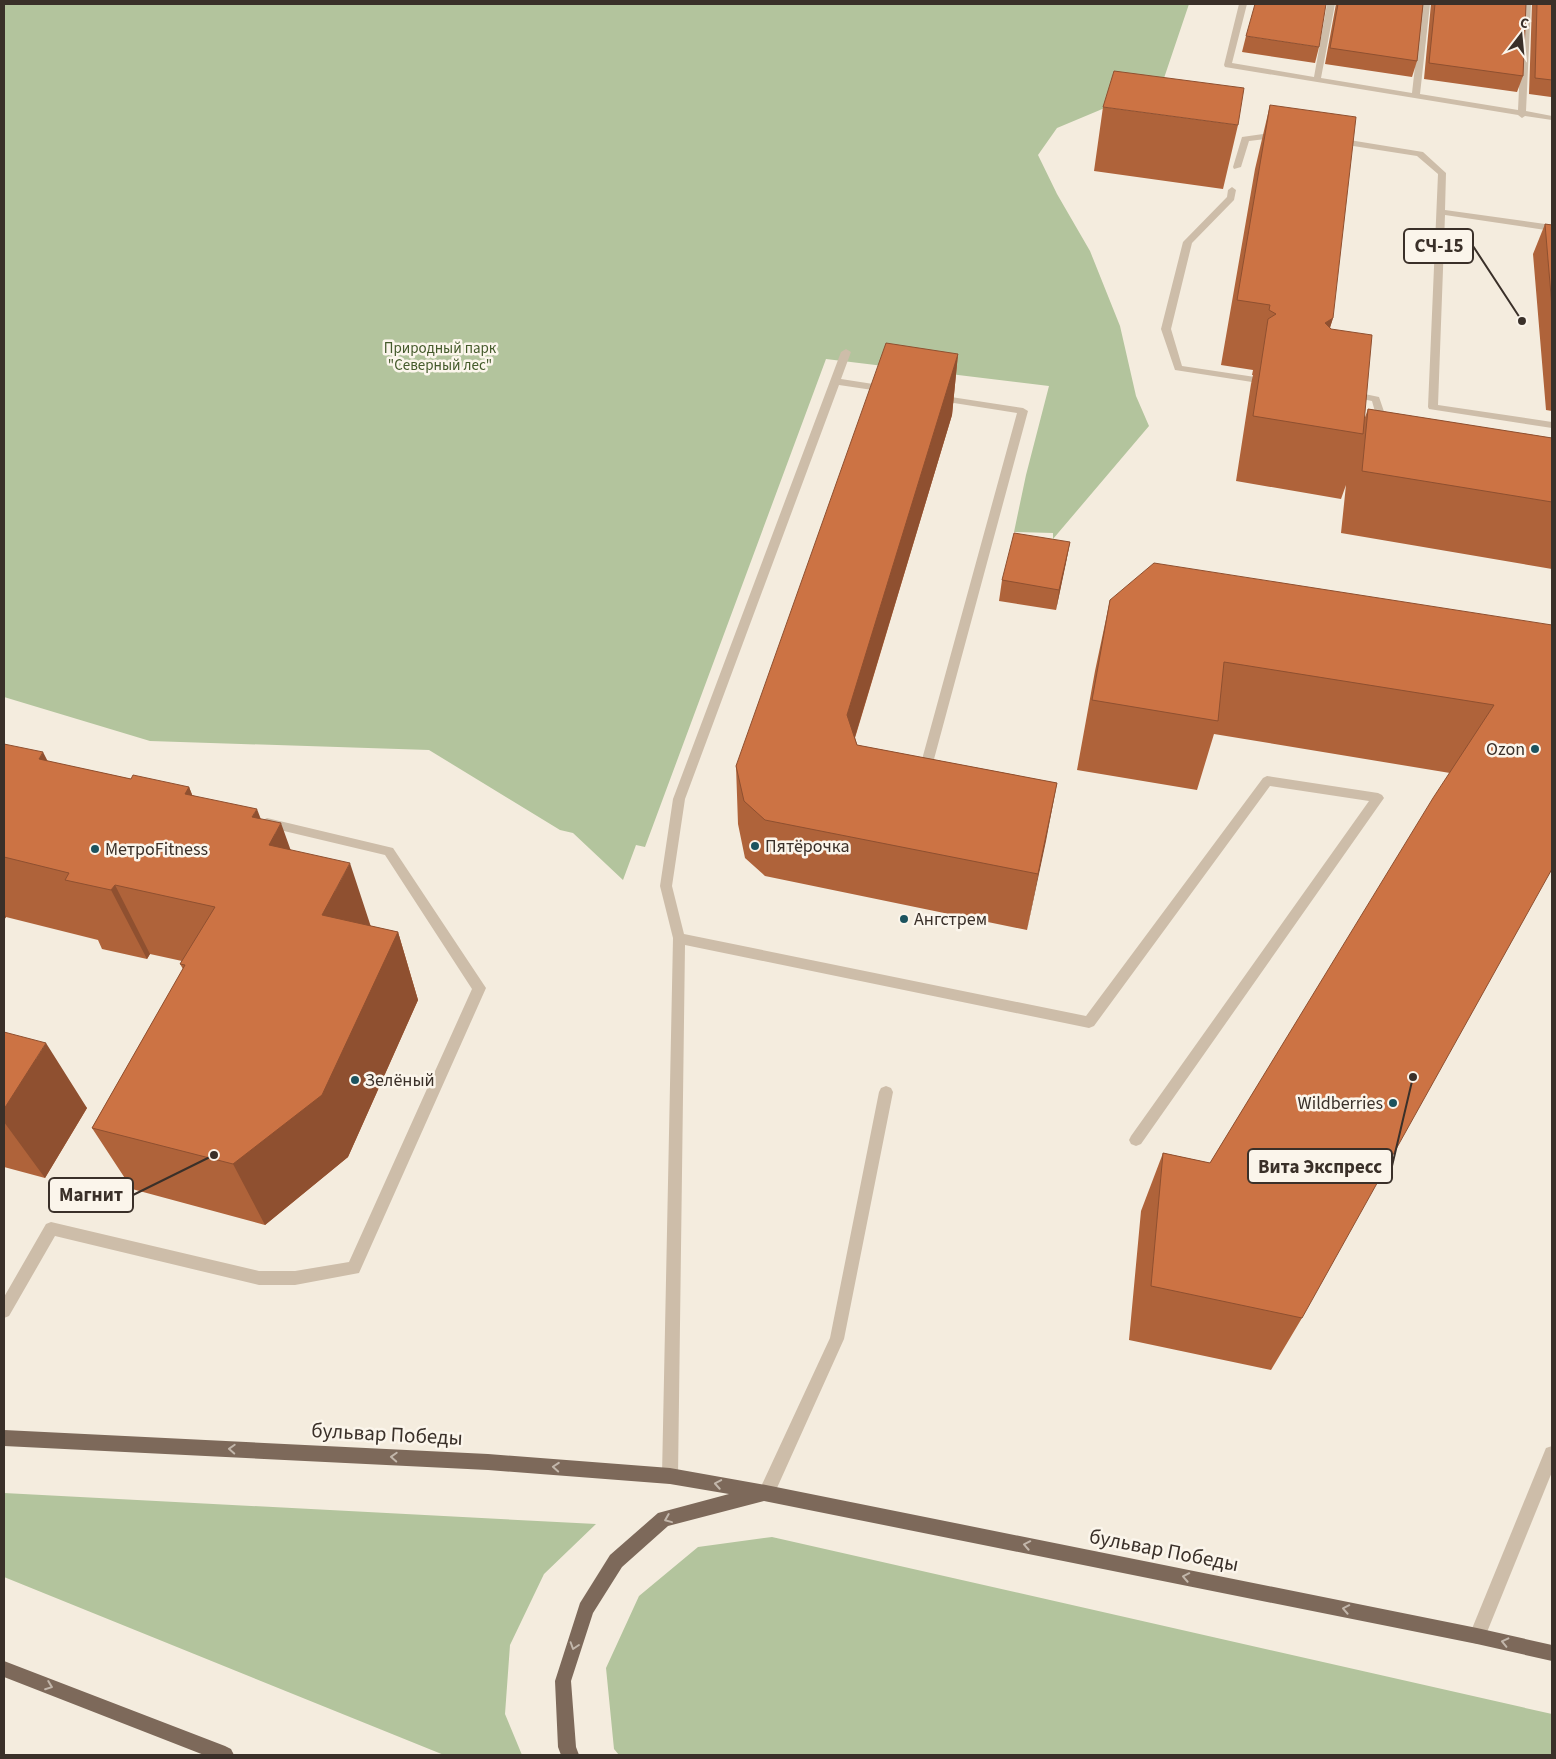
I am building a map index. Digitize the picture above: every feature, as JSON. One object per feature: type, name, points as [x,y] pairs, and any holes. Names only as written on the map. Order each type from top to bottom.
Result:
[{"type":"main road","name":"бульвар Победы","points":[[4,1438],[488,1462],[670,1476],[766,1493],[1477,1636],[1552,1653]]},
{"type":"main road","name":"бульвар Победы","points":[[570,1755],[567,1747],[563,1681],[586,1609],[616,1561],[664,1519],[766,1493]]},
{"type":"main road","points":[[4,1669],[225,1755]]},
{"type":"street","points":[[1243,4],[1228,64],[1522,115],[1552,118]]},
{"type":"street","points":[[1317,80],[1331,4]]},
{"type":"street","points":[[1416,97],[1426,4]]},
{"type":"street","points":[[1522,115],[1527,4]]},
{"type":"street","points":[[1236,137],[1246,139],[1285,134]]},
{"type":"street","points":[[1237,166],[1246,139]]},
{"type":"street","points":[[1324,139],[1420,154],[1442,173],[1433,407],[1552,425]]},
{"type":"street","points":[[1232,190],[1231,198],[1188,242],[1166,329],[1178,368],[1252,379]]},
{"type":"street","points":[[1441,212],[1552,228]]},
{"type":"street","points":[[670,1476],[679,938],[666,886],[679,798],[846,352]]},
{"type":"street","points":[[835,381],[901,392]]},
{"type":"street","points":[[1340,393],[1376,398],[1388,438]]},
{"type":"street","points":[[922,781],[1023,411],[929,396]]},
{"type":"street","points":[[679,938],[1089,1022],[1267,781],[1378,798],[1136,1140]]},
{"type":"street","points":[[4,1311],[51,1230],[259,1278],[295,1278],[354,1268],[479,988],[389,851],[253,820]]},
{"type":"street","points":[[766,1493],[837,1339],[886,1092]]},
{"type":"street","points":[[1477,1636],[1552,1454]]},
{"type":"green space","name":"Природный парк \"Северный лес\"","points":[[4,4],[1189,4],[1162,84],[1057,128],[1038,155],[1057,194],[1090,251],[1120,326],[1136,396],[1149,426],[1053,539],[1053,533],[1014,532],[1026,475],[1049,386],[826,359],[645,847],[636,845],[623,880],[573,833],[560,830],[429,750],[150,741],[4,697]]},
{"type":"green space","points":[[4,1493],[596,1524],[544,1574],[510,1645],[505,1714],[522,1755],[444,1755],[4,1577]]},
{"type":"green space","points":[[772,1537],[1552,1714],[1552,1755],[619,1755],[614,1749],[606,1668],[639,1596],[698,1547]]},
{"type":"building","points":[[1255,4],[1326,4],[1319,47],[1246,36]]},
{"type":"building","points":[[1338,4],[1423,4],[1417,61],[1330,48]]},
{"type":"building","points":[[1435,4],[1526,4],[1523,76],[1429,63]]},
{"type":"building","points":[[1537,4],[1552,4],[1552,80],[1535,78]]},
{"type":"building","points":[[1114,71],[1244,88],[1238,125],[1103,107]]},
{"type":"building","points":[[1270,105],[1356,117],[1333,318],[1325,323],[1331,329],[1372,335],[1363,434],[1253,416],[1268,319],[1276,314],[1269,310],[1270,305],[1237,300]]},
{"type":"building","points":[[1545,224],[1552,225],[1552,307]]},
{"type":"building","points":[[886,343],[958,354],[847,715],[857,745],[1057,783],[1038,874],[765,820],[744,801],[736,766]]},
{"type":"building","points":[[1368,409],[1552,438],[1552,502],[1362,471]]},
{"type":"building","points":[[1014,533],[1070,542],[1059,590],[1002,580]]},
{"type":"building","points":[[1154,563],[1552,625],[1552,869],[1302,1318],[1151,1286],[1163,1153],[1210,1163],[1433,798],[1494,705],[1224,662],[1218,721],[1092,700],[1110,600]]},
{"type":"building","points":[[4,744],[43,752],[39,759],[131,779],[133,775],[189,787],[185,794],[257,809],[252,817],[281,823],[269,845],[350,863],[322,915],[398,932],[322,1095],[233,1164],[92,1128],[185,965],[180,964],[215,907],[115,885],[111,890],[65,880],[69,873],[4,857]]},
{"type":"building","points":[[4,1032],[46,1043],[4,1109]]},
{"type":"place","name":"СЧ-15","points":[[1522,321]]},
{"type":"place","name":"Ozon","points":[[1535,749]]},
{"type":"place","name":"Пятёрочка","points":[[755,846]]},
{"type":"place","name":"МетроFitness","points":[[95,849]]},
{"type":"place","name":"Ангстрем","points":[[904,919]]},
{"type":"place","name":"Вита Экспресс","points":[[1413,1077]]},
{"type":"place","name":"Зелёный","points":[[355,1080]]},
{"type":"place","name":"Wildberries","points":[[1393,1103]]},
{"type":"place","name":"Магнит","points":[[214,1155]]}]
